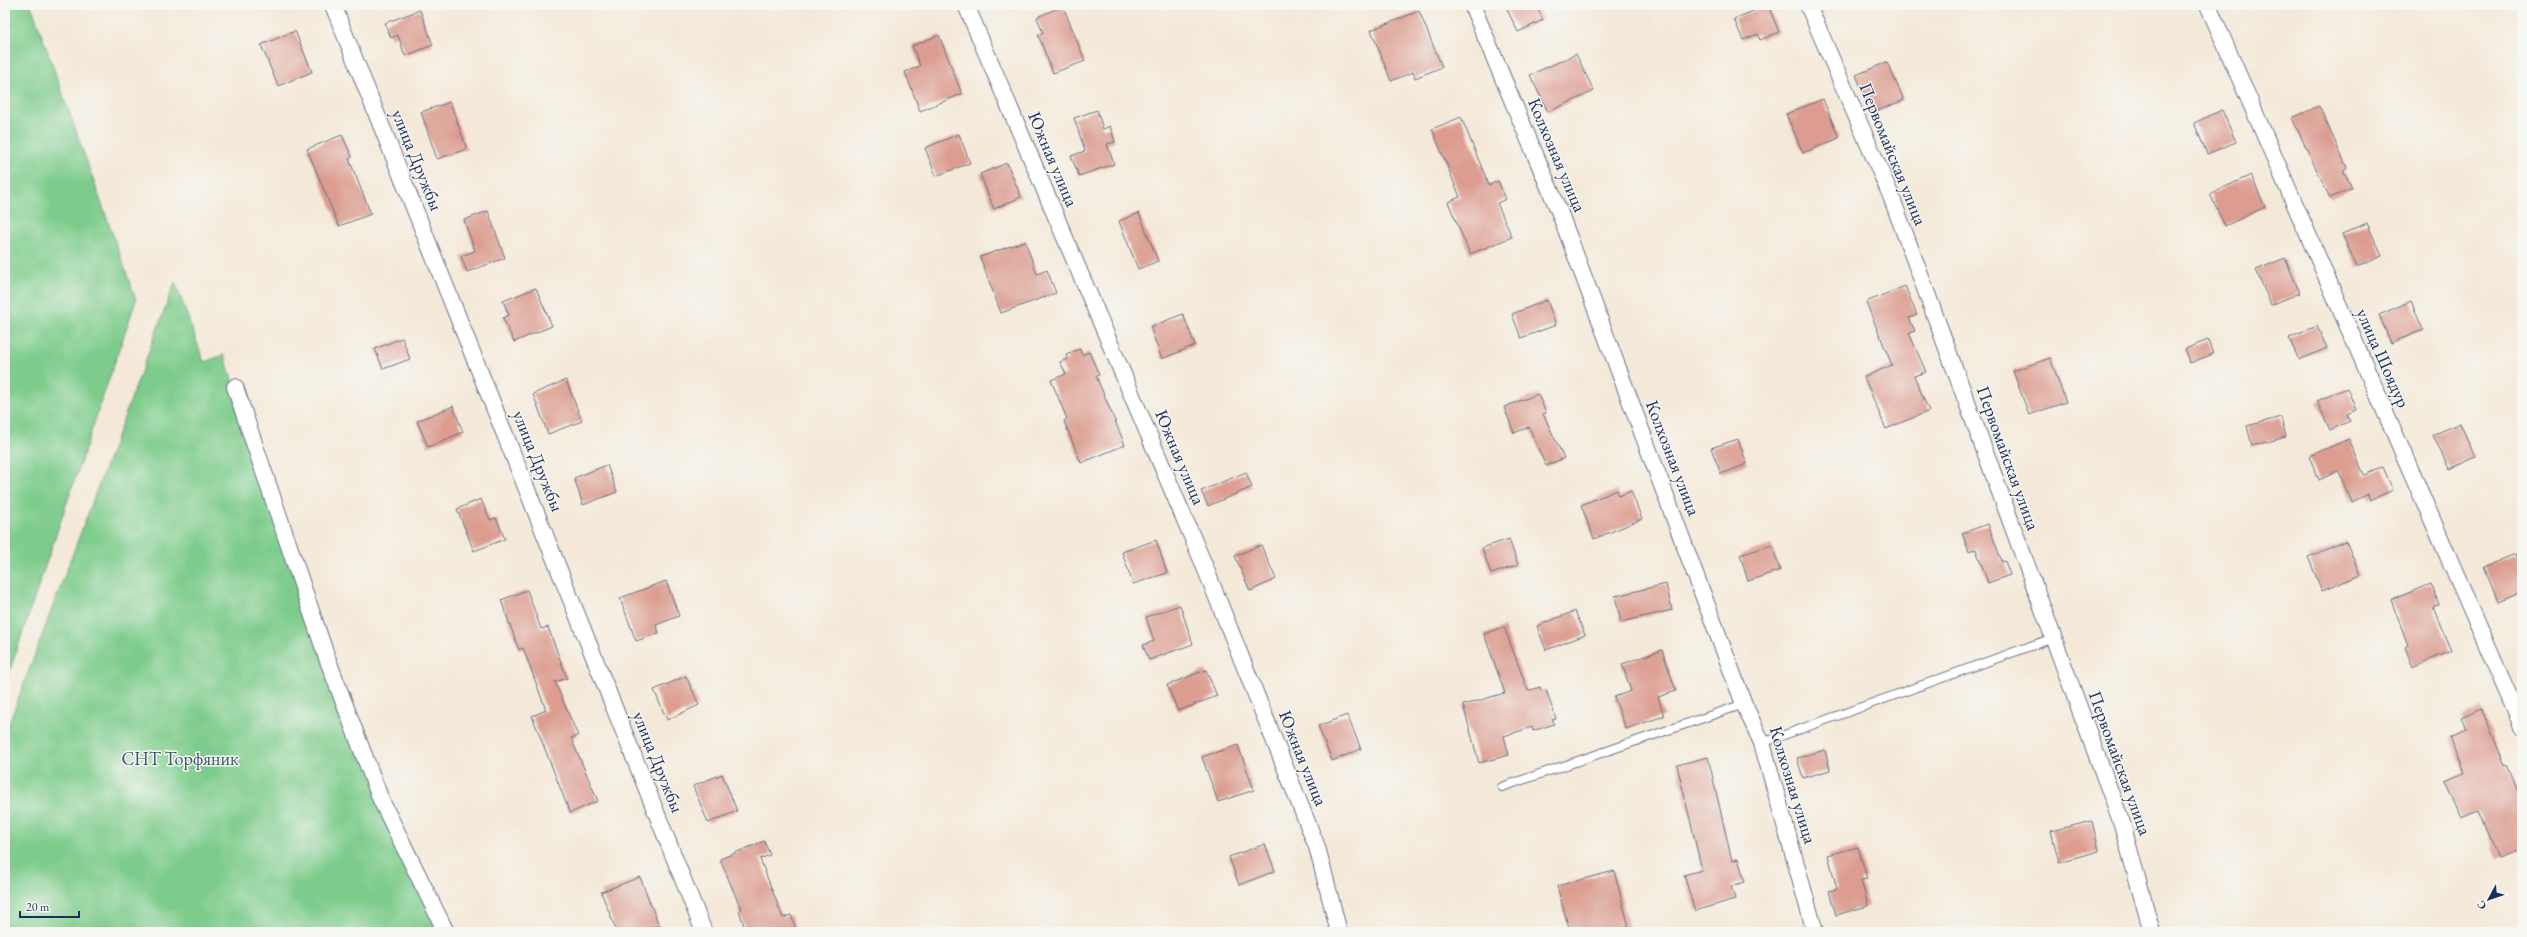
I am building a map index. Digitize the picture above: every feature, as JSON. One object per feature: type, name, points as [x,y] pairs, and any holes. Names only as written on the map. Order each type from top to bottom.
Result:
[{"type":"street","name":"улица Дружбы","points":[[333,5],[704,932]]},
{"type":"street","name":"Южная улица","points":[[966,5],[1205,567],[1317,847],[1339,932]]},
{"type":"street","name":"Колхозная улица","points":[[1472,5],[1559,211],[1744,704],[1762,743],[1815,932]]},
{"type":"street","name":"Первомайская улица","points":[[1808,5],[1891,196],[2122,824],[2152,932]]},
{"type":"street","name":"улица Шоядур","points":[[2208,5],[2522,726]]},
{"type":"street","points":[[235,387],[328,658],[378,792],[446,932]]},
{"type":"lane","points":[[1762,743],[2053,638]]},
{"type":"lane","points":[[1502,787],[1744,704]]},
{"type":"green space","points":[[5,5],[31,5],[136,300],[5,684]]},
{"type":"green space","name":"СНТ Торфяник","points":[[175,282],[204,362],[224,355],[327,658],[446,932],[5,932],[5,734]]},
{"type":"building","points":[[1505,5],[1536,5],[1543,20],[1518,32]]},
{"type":"building","points":[[1768,5],[1779,32],[1760,40],[1758,34],[1743,40],[1734,19]]},
{"type":"building","points":[[1063,6],[1085,61],[1053,73],[1038,35],[1043,33],[1037,17]]},
{"type":"building","points":[[420,10],[433,45],[405,56],[398,35],[391,38],[385,23]]},
{"type":"building","points":[[1419,11],[1442,67],[1415,78],[1413,72],[1391,81],[1371,30]]},
{"type":"building","points":[[295,31],[312,72],[278,86],[261,45]]},
{"type":"building","points":[[939,35],[962,94],[920,111],[905,72],[920,66],[912,46]]},
{"type":"building","points":[[1576,54],[1594,91],[1548,112],[1530,75]]},
{"type":"building","points":[[1887,62],[1904,100],[1872,113],[1856,75]]},
{"type":"building","points":[[1823,99],[1839,138],[1803,153],[1786,114]]},
{"type":"building","points":[[450,102],[467,149],[437,159],[421,112]]},
{"type":"building","points":[[2319,106],[2347,168],[2343,170],[2352,188],[2330,198],[2292,118]]},
{"type":"building","points":[[1097,110],[1103,129],[1110,126],[1115,142],[1107,144],[1114,164],[1079,176],[1071,156],[1085,151],[1074,118]]},
{"type":"building","points":[[2222,110],[2236,142],[2207,154],[2194,123]]},
{"type":"building","points":[[1461,117],[1489,185],[1498,181],[1506,199],[1497,203],[1512,237],[1470,254],[1448,202],[1460,197],[1432,129]]},
{"type":"building","points":[[959,134],[970,163],[936,176],[925,148]]},
{"type":"building","points":[[342,135],[352,157],[349,159],[371,214],[339,226],[307,149]]},
{"type":"building","points":[[1007,163],[1021,197],[994,209],[980,174]]},
{"type":"building","points":[[2251,175],[2265,207],[2225,226],[2210,194]]},
{"type":"building","points":[[488,211],[505,258],[467,272],[461,256],[475,251],[464,220]]},
{"type":"building","points":[[1139,213],[1158,261],[1138,269],[1119,221]]},
{"type":"building","points":[[2367,223],[2382,256],[2357,267],[2342,234]]},
{"type":"building","points":[[1025,241],[1037,274],[1047,270],[1056,293],[1001,313],[980,257]]},
{"type":"building","points":[[2285,258],[2300,293],[2271,305],[2256,270]]},
{"type":"building","points":[[1905,286],[1917,315],[1909,318],[1915,331],[1909,333],[1926,372],[1914,376],[1929,411],[1886,429],[1864,377],[1892,365],[1866,302]]},
{"type":"building","points":[[536,288],[552,326],[514,342],[503,318],[509,315],[503,301]]},
{"type":"building","points":[[1547,300],[1556,325],[1521,338],[1512,314]]},
{"type":"building","points":[[2411,301],[2423,330],[2391,343],[2379,315]]},
{"type":"building","points":[[1183,314],[1195,345],[1162,359],[1150,327]]},
{"type":"building","points":[[2317,326],[2327,348],[2299,360],[2289,338]]},
{"type":"building","points":[[402,338],[410,359],[383,369],[375,349]]},
{"type":"building","points":[[2208,340],[2213,354],[2190,363],[2185,349]]},
{"type":"building","points":[[1080,349],[1082,355],[1089,352],[1099,375],[1096,376],[1125,445],[1081,463],[1064,421],[1067,419],[1051,380],[1066,374],[1060,362],[1068,359],[1066,355]]},
{"type":"building","points":[[2050,358],[2066,402],[2029,415],[2013,371]]},
{"type":"building","points":[[566,380],[582,421],[548,434],[533,394]]},
{"type":"building","points":[[2347,388],[2356,410],[2347,414],[2350,421],[2330,430],[2317,401]]},
{"type":"building","points":[[1538,394],[1546,413],[1543,414],[1564,458],[1546,466],[1529,427],[1514,433],[1504,407]]},
{"type":"building","points":[[453,406],[463,432],[428,447],[417,421]]},
{"type":"building","points":[[2281,417],[2286,437],[2252,446],[2247,426]]},
{"type":"building","points":[[2460,423],[2475,457],[2449,469],[2433,435]]},
{"type":"building","points":[[1738,439],[1747,464],[1721,474],[1711,448]]},
{"type":"building","points":[[2349,439],[2364,475],[2383,467],[2393,490],[2370,500],[2368,494],[2352,502],[2338,471],[2319,480],[2309,456]]},
{"type":"building","points":[[607,465],[617,492],[583,505],[574,478]]},
{"type":"building","points":[[1246,472],[1252,487],[1208,506],[1201,491]]},
{"type":"building","points":[[1617,490],[1619,496],[1631,491],[1642,519],[1594,539],[1581,505]]},
{"type":"building","points":[[481,499],[490,520],[496,518],[505,539],[474,551],[457,509]]},
{"type":"building","points":[[1988,524],[2002,562],[2005,561],[2010,575],[1988,583],[1976,549],[1969,552],[1962,533]]},
{"type":"building","points":[[1509,539],[1518,565],[1491,574],[1482,548]]},
{"type":"building","points":[[1156,540],[1167,573],[1133,584],[1122,552]]},
{"type":"building","points":[[2346,541],[2360,575],[2322,591],[2308,557]]},
{"type":"building","points":[[1261,545],[1276,579],[1250,591],[1235,556]]},
{"type":"building","points":[[1772,545],[1780,570],[1748,581],[1740,555]]},
{"type":"building","points":[[2515,554],[2522,572],[2522,592],[2498,602],[2484,567]]},
{"type":"building","points":[[666,581],[679,616],[656,625],[659,633],[636,641],[620,598]]},
{"type":"building","points":[[1666,584],[1672,610],[1621,622],[1615,596]]},
{"type":"building","points":[[2431,584],[2439,604],[2433,607],[2451,651],[2413,667],[2405,647],[2408,645],[2391,600]]},
{"type":"building","points":[[527,590],[541,629],[548,627],[567,678],[555,682],[578,736],[571,738],[598,801],[570,813],[532,716],[546,710],[523,648],[519,650],[501,600]]},
{"type":"building","points":[[1180,605],[1193,644],[1149,660],[1143,645],[1154,641],[1146,617]]},
{"type":"building","points":[[1575,611],[1585,635],[1546,650],[1537,626]]},
{"type":"building","points":[[1504,627],[1528,691],[1540,687],[1541,691],[1546,690],[1556,719],[1552,720],[1554,724],[1533,731],[1532,727],[1504,736],[1509,755],[1479,763],[1463,705],[1505,693],[1484,634]]},
{"type":"building","points":[[1662,650],[1676,691],[1658,697],[1664,716],[1626,729],[1614,697],[1631,691],[1622,664]]},
{"type":"building","points":[[1206,670],[1217,696],[1178,711],[1167,685]]},
{"type":"building","points":[[686,676],[699,705],[667,720],[654,690]]},
{"type":"building","points":[[2481,708],[2505,766],[2507,765],[2522,800],[2522,849],[2498,858],[2478,811],[2461,818],[2445,781],[2464,773],[2449,737],[2466,730],[2461,717]]},
{"type":"building","points":[[1347,715],[1361,749],[1332,761],[1318,726]]},
{"type":"building","points":[[1238,745],[1254,790],[1218,802],[1202,757]]},
{"type":"building","points":[[1825,750],[1830,770],[1803,778],[1797,758]]},
{"type":"building","points":[[1708,757],[1732,861],[1738,859],[1745,882],[1731,886],[1735,899],[1695,911],[1684,875],[1702,870],[1677,765]]},
{"type":"building","points":[[722,774],[737,811],[708,823],[693,786]]},
{"type":"building","points":[[2092,821],[2099,851],[2059,862],[2051,831]]},
{"type":"building","points":[[764,841],[770,855],[760,859],[783,918],[791,915],[797,932],[746,932],[739,910],[741,909],[720,859]]},
{"type":"building","points":[[1265,844],[1275,871],[1239,885],[1229,857]]},
{"type":"building","points":[[1858,847],[1867,879],[1861,880],[1868,906],[1836,915],[1829,891],[1837,889],[1828,855]]},
{"type":"building","points":[[1614,871],[1629,927],[1610,932],[1570,932],[1557,886]]},
{"type":"building","points":[[640,877],[660,928],[651,932],[617,932],[601,892]]}]
